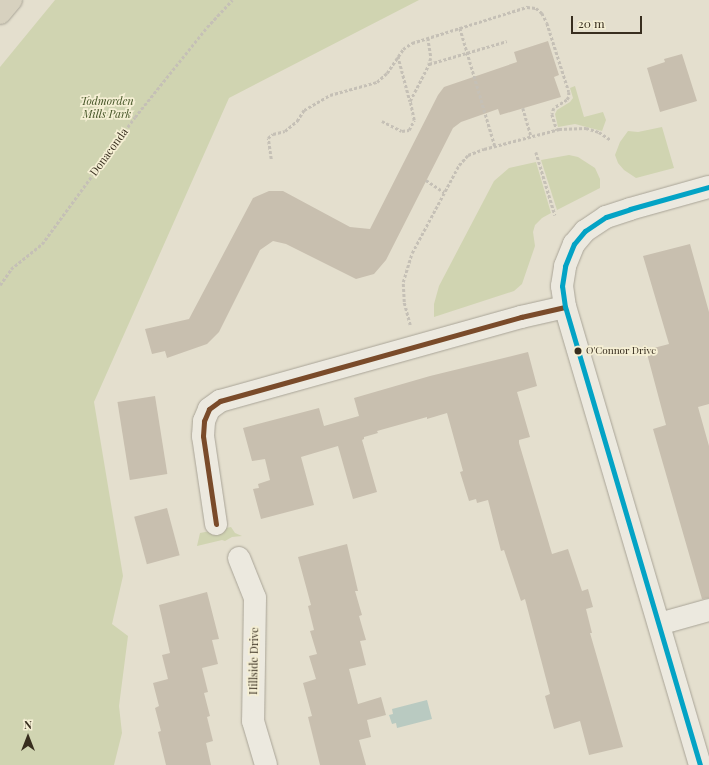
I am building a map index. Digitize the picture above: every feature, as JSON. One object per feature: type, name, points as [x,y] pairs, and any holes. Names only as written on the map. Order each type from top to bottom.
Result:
[{"type":"highway","points":[[0,13],[11,0]]},
{"type":"street","points":[[700,765],[565,307],[562,286],[565,266],[574,244],[585,232],[606,217],[709,188]]},
{"type":"street","points":[[216,524],[203,436],[204,421],[209,409],[220,401],[505,322],[565,307]]},
{"type":"street","name":"Hillside Drive","points":[[239,558],[255,598],[253,721],[266,765]]},
{"type":"street","points":[[659,624],[709,610]]},
{"type":"path","name":"Donaconda","points":[[0,285],[11,269],[42,244],[135,117],[207,26],[232,0]]},
{"type":"path","points":[[271,159],[268,138],[273,134],[285,131],[297,121],[304,110],[330,95],[377,82],[387,73],[403,49],[412,43],[527,7],[536,8],[542,13],[548,23],[570,97],[554,108],[552,114],[557,130]]},
{"type":"path","points":[[460,28],[495,146]]},
{"type":"path","points":[[410,101],[431,58],[428,38]]},
{"type":"path","points":[[429,64],[507,41]]},
{"type":"path","points":[[382,121],[402,131],[409,130],[414,120],[398,55]]},
{"type":"path","points":[[523,108],[532,136]]},
{"type":"path","points":[[410,326],[404,302],[403,282],[412,253],[459,165],[468,155],[495,146],[557,130],[586,128],[599,132],[611,140]]},
{"type":"path","points":[[536,152],[555,215]]},
{"type":"path","points":[[426,180],[444,192]]},
{"type":"green space","name":"Todmorden Mills Park","points":[[55,0],[419,0],[229,98],[94,402],[123,576],[112,624],[128,636],[119,706],[122,733],[114,765],[0,765],[0,67]]},
{"type":"green space","points":[[575,86],[584,117],[603,112],[606,120],[602,131],[575,124],[558,127],[555,114],[557,110],[570,102],[573,98],[570,88]]},
{"type":"green space","points":[[662,127],[674,168],[636,178],[624,170],[618,163],[615,155],[620,142],[628,131],[638,132]]},
{"type":"green space","points":[[569,155],[578,157],[595,168],[600,179],[600,188],[557,210],[541,160]]},
{"type":"green space","points":[[536,162],[551,213],[542,218],[535,225],[533,232],[535,246],[522,284],[514,291],[434,317],[434,304],[439,286],[494,181],[509,168]]},
{"type":"green space","points":[[231,527],[235,533],[242,536],[197,546],[200,533]]},
{"type":"shaded area","points":[[427,700],[432,719],[397,728],[396,723],[392,724],[389,715],[393,714],[392,709]]},
{"type":"building","points":[[548,41],[559,75],[554,77],[561,97],[500,115],[498,109],[461,122],[453,128],[386,260],[374,274],[356,279],[286,244],[273,241],[260,250],[219,332],[207,344],[167,358],[165,351],[152,354],[145,329],[189,319],[253,198],[269,191],[283,191],[350,227],[370,229],[438,95],[444,87],[517,62],[514,52]]},
{"type":"building","points":[[682,54],[697,101],[660,112],[647,68],[665,62],[664,59]]},
{"type":"building","points":[[690,244],[709,312],[709,404],[698,407],[709,446],[709,598],[702,599],[653,429],[666,425],[646,350],[669,344],[643,256]]},
{"type":"building","points":[[528,352],[537,386],[517,392],[530,437],[519,440],[519,443],[552,554],[568,549],[582,591],[588,589],[593,607],[586,609],[592,633],[590,633],[623,747],[589,755],[580,721],[554,729],[545,696],[550,694],[525,599],[521,601],[504,550],[501,551],[488,500],[477,503],[476,499],[469,501],[460,472],[463,471],[447,413],[377,431],[378,433],[364,437],[362,440],[377,492],[353,499],[338,446],[301,457],[314,505],[261,519],[253,489],[259,488],[258,484],[270,480],[265,459],[252,461],[243,428],[319,408],[324,426],[359,416],[354,398],[430,376]]},
{"type":"building","points":[[155,396],[167,474],[130,480],[117,402]]},
{"type":"building","points":[[167,508],[180,555],[147,564],[134,517]]},
{"type":"building","points":[[347,544],[358,591],[355,591],[362,615],[359,616],[366,640],[360,641],[366,665],[349,669],[358,704],[381,697],[386,715],[367,720],[371,737],[359,740],[366,765],[320,765],[308,717],[312,716],[303,683],[316,679],[309,656],[317,654],[310,631],[314,630],[308,606],[311,605],[298,557]]},
{"type":"building","points":[[207,592],[219,639],[212,640],[218,664],[202,668],[208,692],[204,693],[210,716],[207,717],[213,741],[206,743],[211,765],[166,765],[158,732],[161,731],[155,708],[159,706],[153,683],[168,679],[162,655],[170,653],[159,605]]},
{"type":"transit line","points":[[700,765],[565,307],[562,286],[565,266],[574,244],[585,231],[606,217],[709,187]]},
{"type":"transit line","points":[[216,524],[203,436],[204,421],[209,409],[220,401],[521,317],[565,307]]},
{"type":"place","name":"O'Connor Drive","points":[[578,351]]}]
